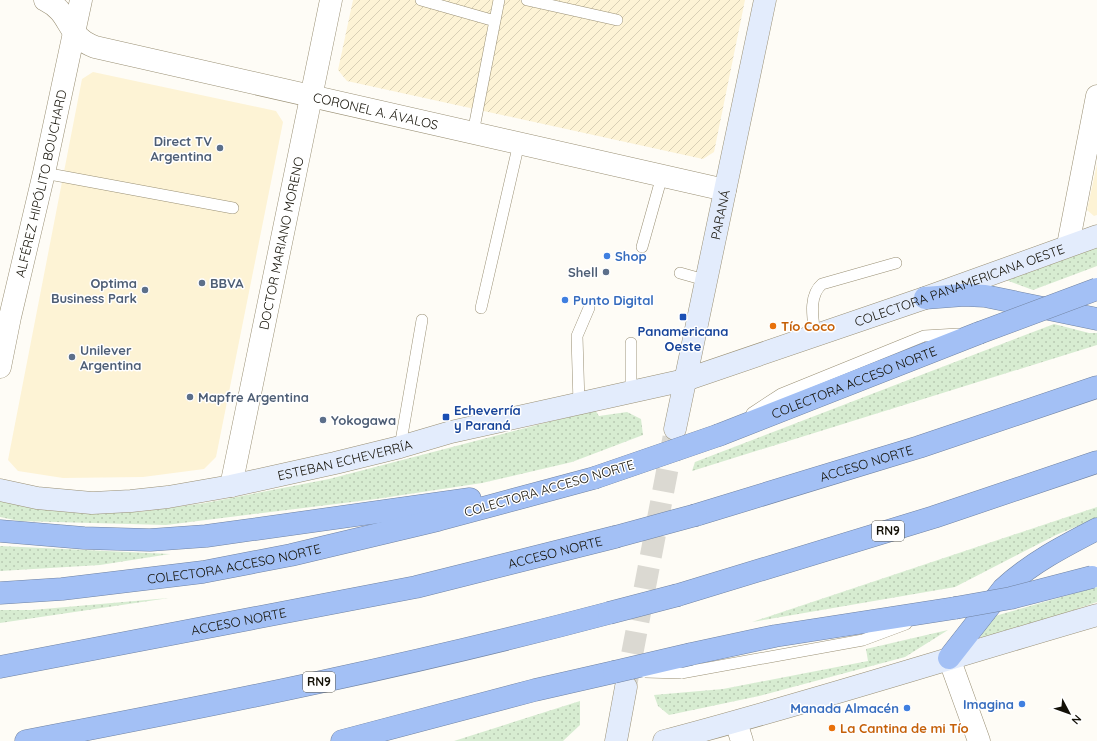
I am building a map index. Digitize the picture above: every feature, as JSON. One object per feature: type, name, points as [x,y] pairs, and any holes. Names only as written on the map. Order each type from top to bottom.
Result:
[{"type":"highway","name":"COLECTORA ACCESO NORTE","points":[[0,593],[62,589],[204,572],[255,562],[438,520],[591,479],[720,435],[978,333],[1097,289]]},
{"type":"highway","points":[[925,298],[985,296],[1097,319]]},
{"type":"highway","name":"ACCESO NORTE","points":[[0,667],[416,587],[615,537],[696,515],[919,447],[1097,387]]},
{"type":"highway","name":"RN9","points":[[26,741],[199,708],[410,661],[609,613],[678,594],[934,517],[1097,462]]},
{"type":"highway","points":[[0,531],[84,538],[150,540],[192,537],[422,506],[591,479]]},
{"type":"highway","points":[[949,658],[1003,589],[1056,550],[1097,529]]},
{"type":"highway","points":[[342,741],[538,690],[620,680],[691,654],[775,636],[1011,598],[1094,577]]},
{"type":"highway","points":[[0,654],[92,649]]},
{"type":"highway","points":[[391,741],[538,690]]},
{"type":"street","name":"CORONEL A. ÁVALOS","points":[[45,0],[53,4],[63,13],[80,39],[95,47],[725,190]]},
{"type":"street","name":"ALFÉREZ HIPÓLITO BOUCHARD","points":[[0,368],[5,316],[44,173],[81,0]]},
{"type":"street","name":"DOCTOR MARIANO MORENO","points":[[231,486],[331,0]]},
{"type":"street","name":"PARANÁ","points":[[675,429],[705,280],[765,0]]},
{"type":"street","points":[[1068,245],[1097,96]]},
{"type":"street","name":"COLECTORA PANAMERICANA OESTE","points":[[685,380],[925,298],[1068,245],[1097,236]]},
{"type":"street","name":"ESTEBAN ECHEVERRÍA","points":[[0,490],[37,498],[92,503],[168,497],[231,486],[400,447],[451,432],[685,380]]},
{"type":"street","points":[[664,741],[739,731],[949,658],[1097,615]]},
{"type":"street","points":[[949,658],[979,741]]},
{"type":"street","points":[[616,741],[620,680]]},
{"type":"lane","points":[[421,0],[495,21]]},
{"type":"lane","points":[[473,133],[499,0]]},
{"type":"lane","points":[[527,0],[617,20]]},
{"type":"lane","points":[[480,308],[519,143]]},
{"type":"lane","points":[[44,173],[233,208]]},
{"type":"lane","points":[[642,247],[662,176]]},
{"type":"lane","points":[[815,335],[812,313],[815,292],[822,284],[896,263]]},
{"type":"lane","points":[[680,273],[705,280]]},
{"type":"lane","points":[[579,404],[577,336],[589,308]]},
{"type":"lane","points":[[400,447],[422,320]]},
{"type":"lane","points":[[631,343],[631,393]]},
{"type":"lane","points":[[620,680],[681,673],[863,640],[950,609]]},
{"type":"shaded area","points":[[353,0],[745,0],[714,152],[703,159],[347,81],[338,70]]},
{"type":"shaded area","name":"Optima Business Park","points":[[93,72],[276,111],[283,122],[216,457],[204,469],[143,477],[63,478],[18,471],[8,460],[82,79]]},
{"type":"shaded area","points":[[1097,164],[1097,215],[1094,216],[1087,210]]},
{"type":"green space","points":[[1097,243],[1097,266],[1033,290],[998,277]]},
{"type":"green space","points":[[1054,324],[1089,333],[1097,333],[1097,345],[692,471],[695,462]]},
{"type":"green space","points":[[595,410],[599,416],[627,412],[641,419],[643,435],[572,462],[482,483],[376,499],[166,525],[19,521],[0,517],[0,500],[87,512],[139,512],[205,503],[329,479]]},
{"type":"green space","points":[[1097,507],[1097,518],[1056,535],[955,587],[752,622]]},
{"type":"green space","points":[[0,546],[170,554],[100,565],[0,571]]},
{"type":"green space","points":[[1097,587],[1097,602],[979,642],[988,618]]},
{"type":"green space","points":[[169,598],[0,623],[0,610],[32,610]]},
{"type":"green space","points":[[948,630],[905,657],[759,696],[669,715],[658,706],[654,695],[723,689],[868,661],[866,649]]},
{"type":"green space","points":[[580,701],[580,725],[563,741],[454,741]]},
{"type":"tunnel","points":[[626,686],[674,435]]},
{"type":"place","name":"Direct TV Argentina","points":[[220,148]]},
{"type":"place","name":"Shop","points":[[607,256]]},
{"type":"place","name":"Shell","points":[[606,272]]},
{"type":"place","name":"BBVA","points":[[202,283]]},
{"type":"place","name":"Optima Business Park","points":[[145,290]]},
{"type":"place","name":"Punto Digital","points":[[565,300]]},
{"type":"place","name":"Panamericana Oeste","points":[[683,317]]},
{"type":"place","name":"Tío Coco","points":[[773,326]]},
{"type":"place","name":"Unilever Argentina","points":[[72,357]]},
{"type":"place","name":"Mapfre Argentina","points":[[190,397]]},
{"type":"place","name":"Echeverría y Paraná","points":[[446,417]]},
{"type":"place","name":"Yokogawa","points":[[323,420]]},
{"type":"place","name":"Imagina","points":[[1022,704]]},
{"type":"place","name":"Manada Almacén","points":[[907,708]]},
{"type":"place","name":"La Cantina de mi Tío","points":[[832,728]]}]
